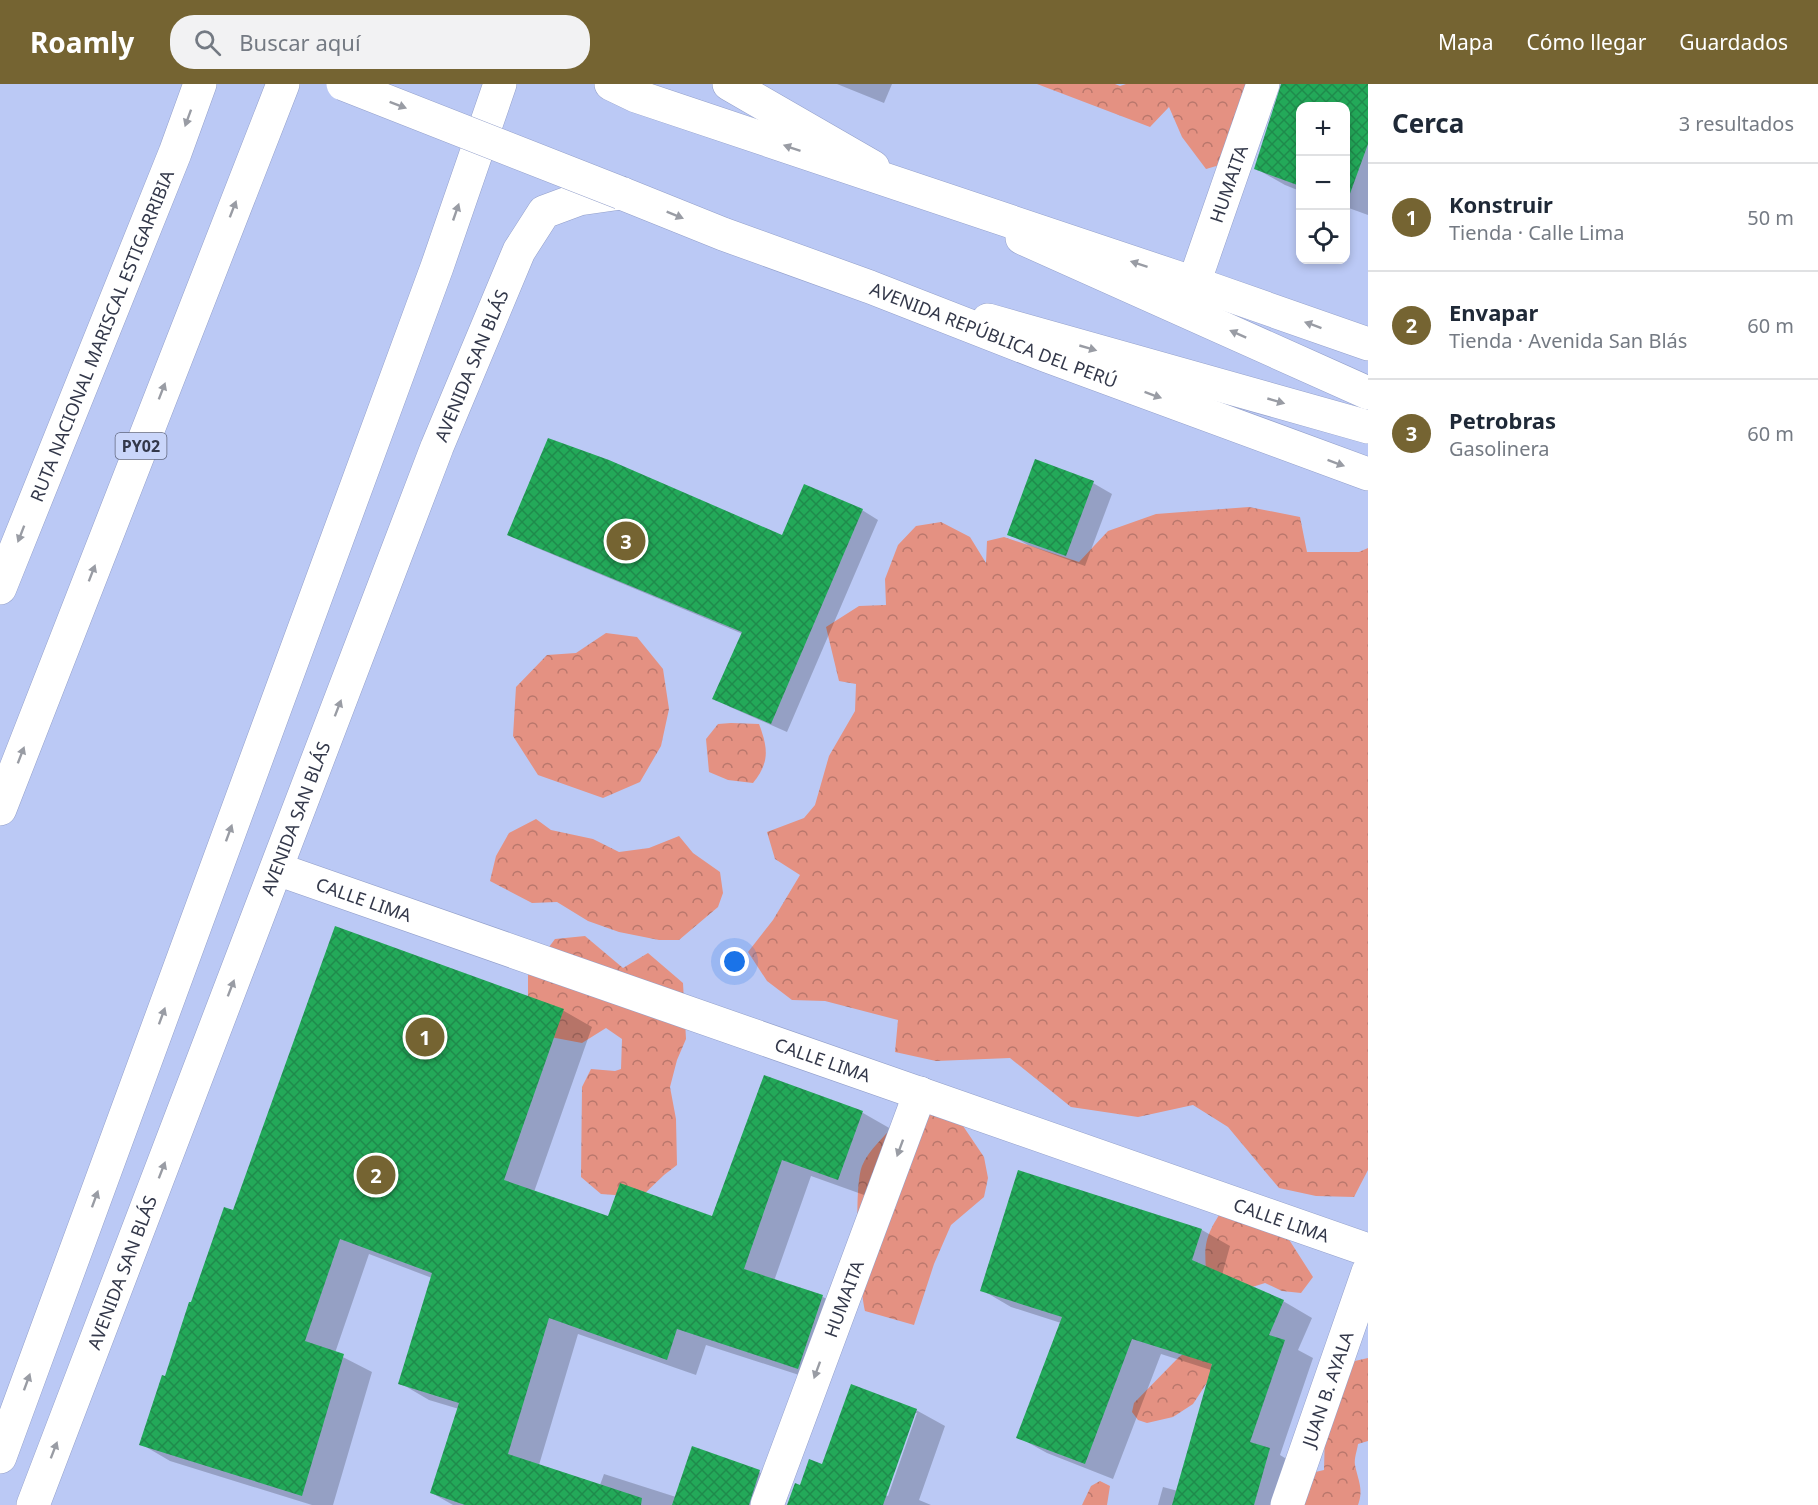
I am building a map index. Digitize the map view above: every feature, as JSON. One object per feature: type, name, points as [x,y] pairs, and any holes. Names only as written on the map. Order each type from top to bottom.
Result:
[{"type":"main road","name":"RUTA NACIONAL MARISCAL ESTIGARRIBIA","points":[[0,588],[201,84]]},
{"type":"main road","name":"PY02","points":[[0,809],[283,84]]},
{"type":"main road","name":"AVENIDA REPÚBLICA DEL PERÚ","points":[[343,84],[723,234],[1368,474]]},
{"type":"main road","points":[[0,1457],[437,267],[500,84]]},
{"type":"main road","points":[[729,84],[907,187],[1368,393]]},
{"type":"main road","name":"HUMAITA","points":[[1194,283],[1263,84]]},
{"type":"main road","points":[[623,90],[1368,344]]},
{"type":"main road","name":"AVENIDA SAN BLÁS","points":[[33,1505],[436,447],[519,251],[544,212],[579,199],[621,193]]},
{"type":"main road","points":[[870,287],[1368,427]]},
{"type":"main road","name":"CALLE LIMA","points":[[277,869],[1368,1250]]},
{"type":"main road","name":"HUMAITA","points":[[767,1505],[920,1093]]},
{"type":"main road","name":"JUAN B. AYALA","points":[[1287,1505],[1368,1272]]},
{"type":"green space","points":[[1037,84],[1115,84],[1120,86],[1126,84],[1263,84],[1237,160],[1206,169],[1182,137],[1169,107],[1150,127]]},
{"type":"green space","points":[[1249,507],[1300,517],[1307,552],[1359,552],[1368,548],[1368,1170],[1354,1197],[1316,1196],[1279,1188],[1228,1127],[1193,1105],[1138,1117],[1071,1107],[1010,1058],[936,1061],[895,1052],[898,1020],[825,1001],[792,1000],[767,981],[748,952],[773,920],[800,875],[775,859],[767,832],[804,818],[815,805],[829,756],[855,711],[856,684],[839,681],[826,627],[859,606],[886,605],[885,579],[898,545],[916,526],[941,522],[970,537],[986,563],[987,541],[1004,537],[1079,562],[1108,531],[1156,514]]},
{"type":"green space","points":[[606,633],[637,637],[663,669],[669,709],[661,746],[640,782],[603,798],[538,775],[513,736],[516,687],[547,655],[576,653]]},
{"type":"green space","points":[[718,724],[759,724],[766,755],[759,775],[753,783],[728,780],[709,772],[706,739]]},
{"type":"green space","points":[[536,819],[551,830],[593,839],[619,852],[649,848],[679,836],[693,853],[720,872],[723,893],[718,907],[679,940],[659,940],[619,932],[588,921],[557,902],[532,903],[490,881],[496,856],[509,833]]},
{"type":"green space","points":[[585,936],[623,968],[648,953],[683,983],[686,1039],[677,1060],[670,1087],[676,1119],[677,1165],[641,1197],[601,1194],[581,1177],[582,1087],[591,1069],[615,1071],[621,1069],[622,1039],[606,1028],[582,1043],[545,1036],[528,1005],[528,975],[555,939]]},
{"type":"green space","points":[[939,1111],[959,1120],[984,1157],[988,1178],[984,1197],[951,1225],[934,1264],[914,1325],[865,1311],[858,1238],[859,1178],[862,1166],[869,1154],[896,1122]]},
{"type":"green space","points":[[1223,1209],[1279,1224],[1313,1277],[1301,1293],[1282,1291],[1265,1283],[1246,1289],[1207,1282],[1206,1243]]},
{"type":"green space","points":[[1196,1345],[1214,1345],[1210,1378],[1193,1404],[1173,1417],[1147,1423],[1138,1420],[1132,1412],[1134,1403],[1179,1357]]},
{"type":"green space","points":[[1368,1358],[1368,1441],[1358,1444],[1355,1460],[1360,1490],[1358,1505],[1305,1505],[1303,1501],[1311,1473],[1324,1470],[1325,1430],[1346,1363]]},
{"type":"green space","points":[[1100,1481],[1110,1486],[1107,1505],[1082,1505],[1091,1486]]},
{"type":"building","points":[[1281,84],[1368,84],[1368,144],[1350,194],[1350,102],[1296,102],[1296,185],[1254,169]]},
{"type":"building","points":[[548,438],[609,460],[782,535],[804,484],[863,509],[771,724],[712,699],[742,632],[507,535]]},
{"type":"building","points":[[1035,459],[1094,481],[1066,556],[1007,535]]},
{"type":"building","points":[[335,926],[564,1009],[504,1180],[608,1216],[620,1183],[712,1216],[764,1075],[863,1111],[838,1180],[782,1160],[744,1269],[823,1295],[798,1369],[677,1329],[667,1360],[549,1318],[508,1454],[642,1498],[641,1505],[465,1505],[430,1493],[459,1403],[398,1384],[432,1273],[340,1239],[305,1341],[344,1354],[302,1496],[139,1445],[162,1375],[165,1376],[224,1207],[233,1210]]},
{"type":"building","points":[[1018,1170],[1202,1229],[1192,1260],[1284,1300],[1269,1335],[1285,1340],[1250,1442],[1270,1448],[1254,1505],[1172,1505],[1212,1364],[1132,1339],[1085,1464],[1016,1438],[1062,1317],[980,1291]]},
{"type":"building","points":[[851,1384],[917,1409],[883,1505],[787,1505],[795,1483],[800,1485],[809,1459],[822,1464]]},
{"type":"building","points":[[692,1446],[760,1470],[749,1505],[672,1505]]},
{"type":"place","name":"Petrobras","points":[[626,541]]},
{"type":"place","name":"Konstruir","points":[[425,1037]]},
{"type":"place","name":"Envapar","points":[[376,1175]]}]
